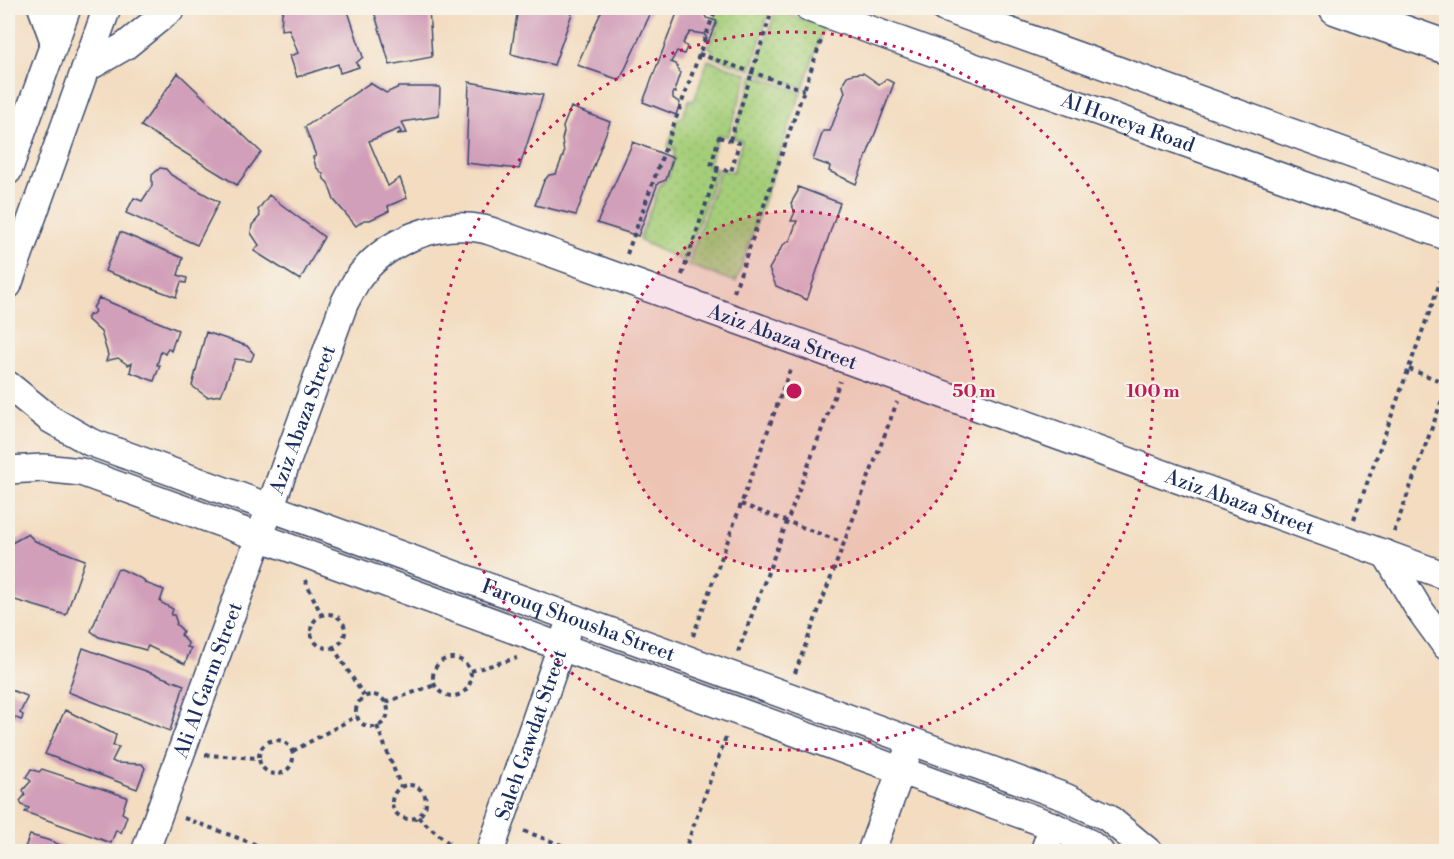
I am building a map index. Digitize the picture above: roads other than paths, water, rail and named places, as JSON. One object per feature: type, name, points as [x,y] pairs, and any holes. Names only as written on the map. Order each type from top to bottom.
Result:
[{"type":"main road","points":[[1336,8],[1446,47]]},
{"type":"street","points":[[42,8],[54,41]]},
{"type":"street","points":[[8,171],[67,8]]},
{"type":"street","points":[[8,285],[107,8]]},
{"type":"street","points":[[85,69],[125,45],[172,8]]},
{"type":"street","points":[[944,8],[1446,188]]},
{"type":"street","name":"Al Horeya Road","points":[[820,11],[1446,236]]},
{"type":"street","name":"Aziz Abaza Street","points":[[270,508],[344,304],[357,279],[376,258],[400,242],[426,231],[454,227],[483,229],[1446,576]]},
{"type":"street","name":"Farouq Shousha Street","points":[[8,385],[50,419],[90,442],[1065,796],[1107,817],[1149,852]]},
{"type":"street","name":"Farouq Shousha Street","points":[[8,470],[43,468],[81,472],[1053,826],[1089,843],[1100,852]]},
{"type":"street","name":"Ali Al Garm Street","points":[[145,852],[270,508]]},
{"type":"street","points":[[1386,554],[1417,606],[1446,646]]},
{"type":"street","name":"Saleh Gawdat Street","points":[[490,852],[572,618]]},
{"type":"street","points":[[871,852],[911,742]]},
{"type":"street","points":[[1044,852],[1053,826]]}]
